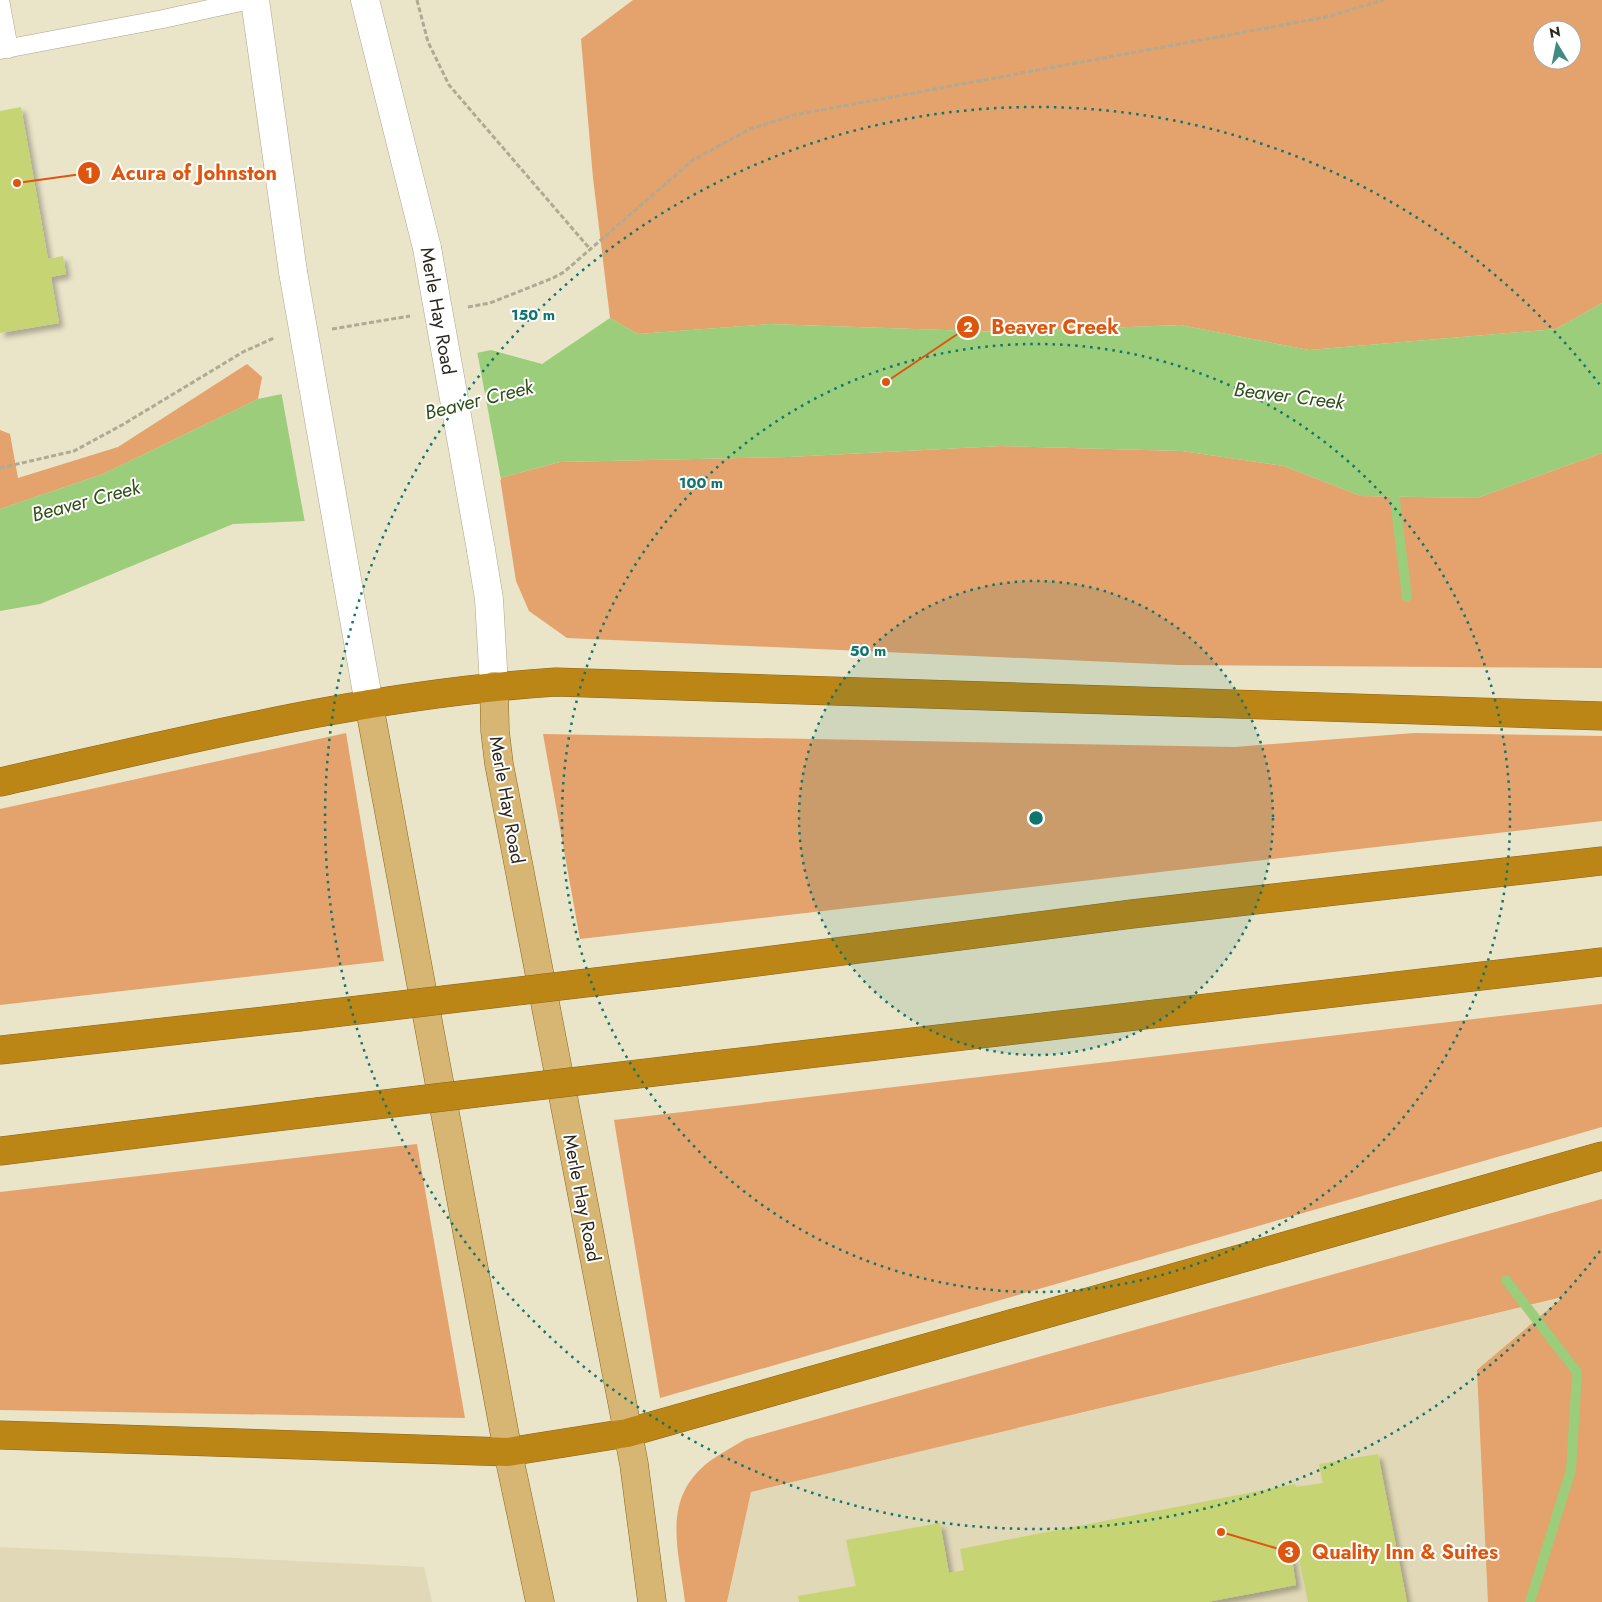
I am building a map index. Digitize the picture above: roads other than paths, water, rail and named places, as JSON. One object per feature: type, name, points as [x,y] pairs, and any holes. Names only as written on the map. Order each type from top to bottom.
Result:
[{"type":"highway","points":[[0,782],[270,723],[369,704],[494,686],[556,682],[1602,716]]},
{"type":"highway","points":[[0,1050],[679,972],[1132,914],[1602,861]]},
{"type":"highway","points":[[0,1151],[697,1067],[1602,962]]},
{"type":"highway","points":[[0,1435],[508,1452],[627,1433],[1602,1156]]},
{"type":"main road","points":[[255,0],[294,272],[369,704],[508,1452],[540,1602]]},
{"type":"main road","name":"Merle Hay Road","points":[[365,0],[427,248],[489,600],[498,764],[634,1464],[652,1602]]},
{"type":"lane","points":[[0,0],[4,50],[180,16],[250,0]]},
{"type":"water","points":[[1602,303],[1602,453],[1477,498],[1361,496],[1284,466],[1182,451],[1001,446],[789,457],[560,462],[500,478],[305,521],[233,524],[40,604],[0,611],[0,509],[103,474],[258,399],[491,350],[542,364],[610,318],[638,334],[770,324],[1002,332],[1180,325],[1309,350],[1556,329]]},
{"type":"waterway","points":[[1393,484],[1407,597]]},
{"type":"waterway","points":[[1506,1280],[1577,1372],[1571,1470],[1530,1602]]},
{"type":"place","name":"Acura of Johnston","points":[[17,183]]},
{"type":"place","name":"Beaver Creek","points":[[886,382]]},
{"type":"place","name":"Quality Inn & Suites","points":[[1221,1532]]}]
